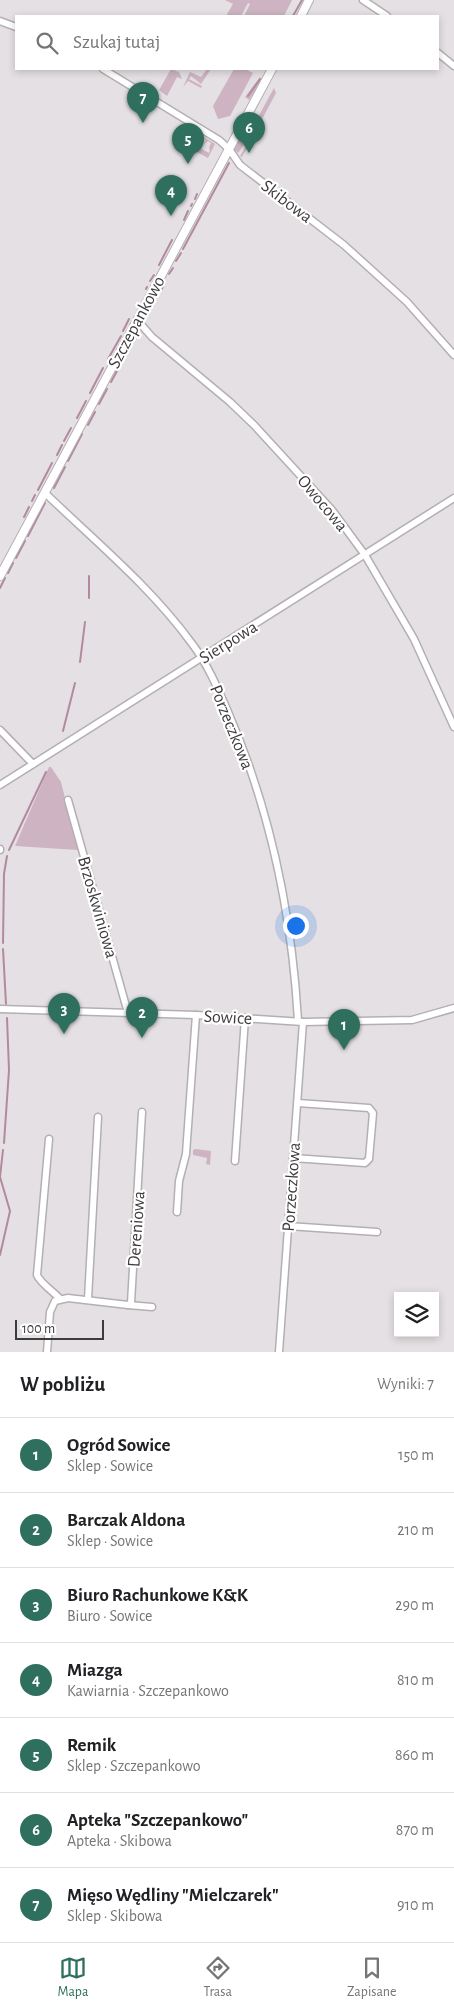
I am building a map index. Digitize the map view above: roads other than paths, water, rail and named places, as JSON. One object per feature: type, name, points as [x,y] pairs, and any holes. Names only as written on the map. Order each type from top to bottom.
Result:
[{"type":"street","points":[[302,15],[309,0]]},
{"type":"street","points":[[363,0],[386,15]]},
{"type":"street","points":[[0,21],[15,28]]},
{"type":"street","points":[[439,54],[454,66]]},
{"type":"street","name":"Skibowa","points":[[105,70],[220,140],[240,165],[344,245],[395,290],[454,355]]},
{"type":"street","name":"Szczepankowo","points":[[0,576],[271,70]]},
{"type":"street","name":"Owocowa","points":[[137,320],[152,337],[230,402],[254,425],[322,499],[365,555],[414,639],[454,727]]},
{"type":"street","name":"Porzeczkowa","points":[[44,493],[153,598],[186,635],[202,659],[233,724],[260,800],[284,900],[301,1022],[298,1103],[279,1352]]},
{"type":"street","name":"Sierpowa","points":[[0,785],[454,498]]},
{"type":"street","points":[[0,730],[33,764]]},
{"type":"street","name":"Brzoskwiniowa","points":[[68,800],[128,1013]]},
{"type":"street","name":"Sowice","points":[[0,1009],[196,1015],[301,1022],[412,1020],[454,1008]]},
{"type":"street","points":[[177,1212],[179,1180],[186,1154],[196,1015]]},
{"type":"street","points":[[235,1161],[245,1018]]},
{"type":"street","points":[[294,1158],[365,1163],[369,1159],[373,1113],[369,1108],[298,1103]]},
{"type":"street","name":"Dereniowa","points":[[128,1305],[131,1303],[142,1112]]},
{"type":"street","points":[[88,1299],[98,1117]]},
{"type":"street","points":[[50,1139],[37,1274],[39,1279],[60,1298]]},
{"type":"street","points":[[288,1226],[378,1232]]},
{"type":"street","points":[[47,1352],[51,1308],[60,1298],[88,1299],[152,1307]]},
{"type":"waterway","points":[[294,15],[302,0]]},
{"type":"waterway","points":[[248,96],[260,79]]},
{"type":"waterway","points":[[183,249],[229,163]]},
{"type":"waterway","points":[[195,199],[197,194]]},
{"type":"waterway","points":[[184,220],[188,211]]},
{"type":"waterway","points":[[159,265],[172,240]]},
{"type":"waterway","points":[[176,261],[181,253]]},
{"type":"waterway","points":[[169,274],[173,268]]},
{"type":"waterway","points":[[150,281],[154,275]]},
{"type":"waterway","points":[[160,292],[165,283]]},
{"type":"waterway","points":[[145,318],[153,304]]},
{"type":"waterway","points":[[123,331],[129,319]]},
{"type":"waterway","points":[[111,382],[137,334]]},
{"type":"waterway","points":[[108,359],[121,336]]},
{"type":"waterway","points":[[90,393],[103,368]]},
{"type":"waterway","points":[[99,404],[107,389]]},
{"type":"waterway","points":[[77,418],[86,401]]},
{"type":"waterway","points":[[88,425],[95,412]]},
{"type":"waterway","points":[[64,441],[71,428]]},
{"type":"waterway","points":[[68,461],[82,434]]},
{"type":"waterway","points":[[57,455],[62,445]]},
{"type":"waterway","points":[[38,490],[52,463]]},
{"type":"waterway","points":[[54,488],[65,467]]},
{"type":"waterway","points":[[32,501],[35,495]]},
{"type":"waterway","points":[[28,536],[45,503]]},
{"type":"waterway","points":[[24,517],[29,507]]},
{"type":"waterway","points":[[16,558],[25,541]]},
{"type":"waterway","points":[[8,573],[13,563]]},
{"type":"waterway","points":[[89,576],[89,598]]},
{"type":"waterway","points":[[0,588],[5,578]]},
{"type":"waterway","points":[[80,662],[85,622]]},
{"type":"waterway","points":[[63,731],[75,683]]},
{"type":"waterway","points":[[9,850],[46,772]]},
{"type":"waterway","points":[[3,943],[4,874],[7,856]]},
{"type":"waterway","points":[[3,949],[6,1004]]},
{"type":"waterway","points":[[4,1143],[9,1070],[7,1018]]},
{"type":"waterway","points":[[0,1255],[10,1211],[0,1177],[3,1150]]},
{"type":"place","name":"Mięso Wędliny \"Mielczarek\"","points":[[143,123]]},
{"type":"place","name":"Apteka \"Szczepankowo\"","points":[[249,153]]},
{"type":"place","name":"Remik","points":[[188,164]]},
{"type":"place","name":"Miazga","points":[[171,216]]},
{"type":"place","name":"Biuro Rachunkowe K&K","points":[[64,1034]]},
{"type":"place","name":"Barczak Aldona","points":[[142,1038]]},
{"type":"place","name":"Ogród Sowice","points":[[344,1050]]}]
